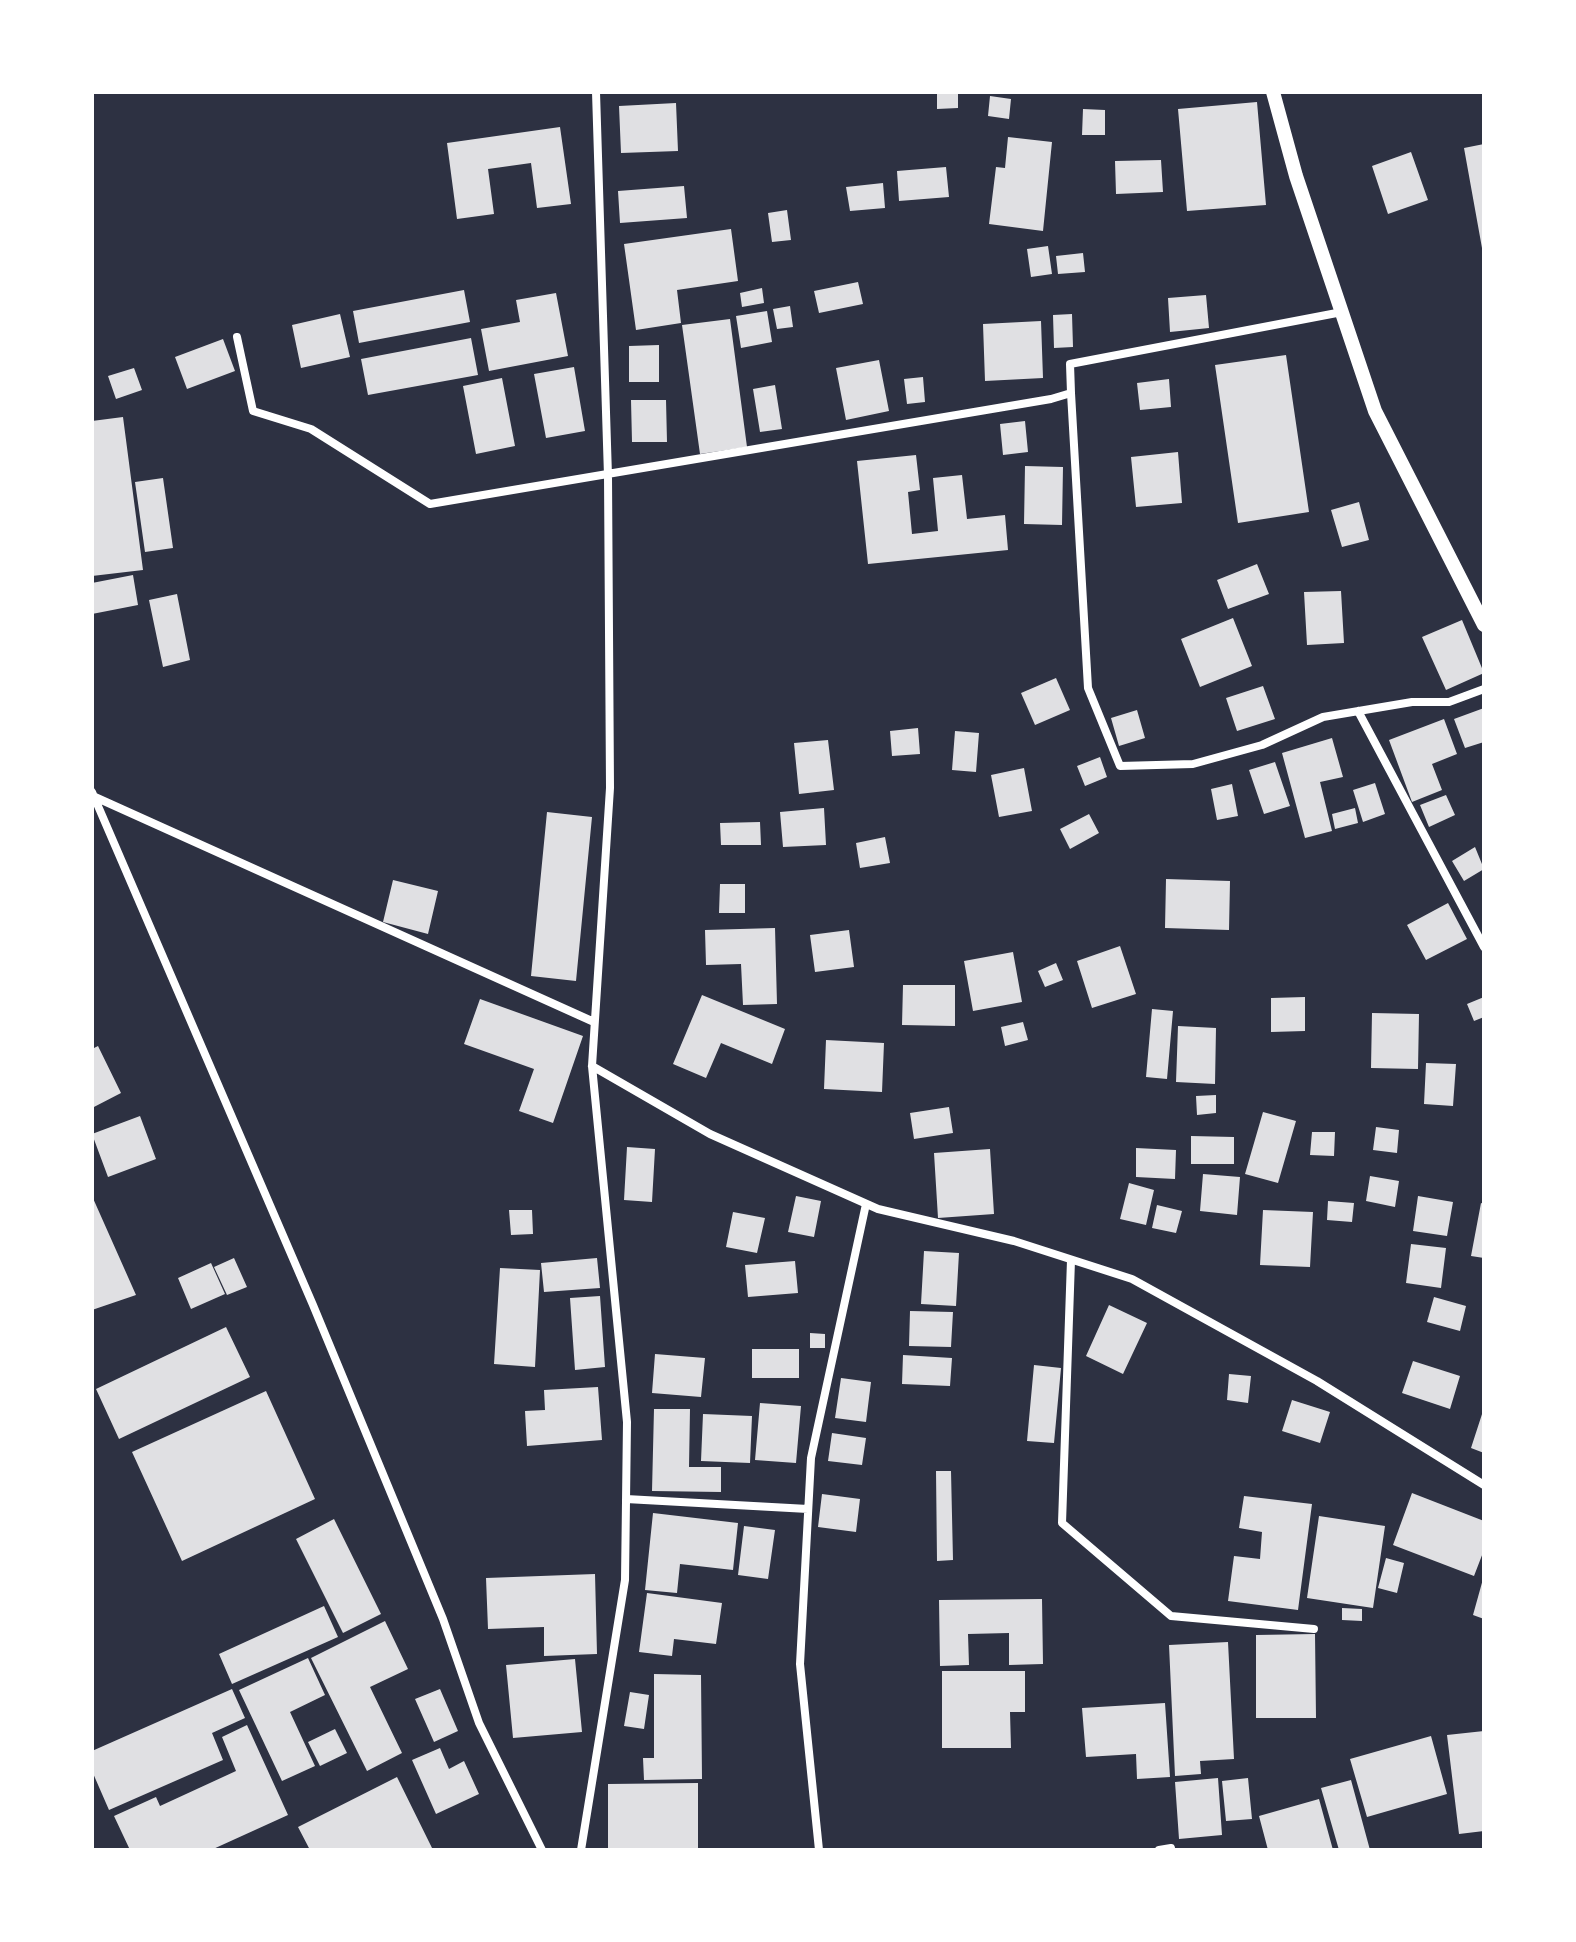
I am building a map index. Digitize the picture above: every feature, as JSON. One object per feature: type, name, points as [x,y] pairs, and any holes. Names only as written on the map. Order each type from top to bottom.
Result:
[{"type":"street","points":[[581,1850],[625,1580],[627,1422],[592,1066],[610,788],[608,476],[596,92]]},
{"type":"street","points":[[1273,92],[1296,176],[1375,411],[1484,625]]},
{"type":"street","points":[[1342,312],[1070,364],[1088,688],[1120,766],[1193,764],[1262,745],[1323,717],[1412,702],[1449,702],[1484,689]]},
{"type":"street","points":[[237,337],[253,411],[311,429],[430,504],[608,476],[1071,393]]},
{"type":"street","points":[[1358,711],[1484,947]]},
{"type":"street","points":[[93,794],[594,1022]]},
{"type":"street","points":[[93,794],[325,1333],[443,1619],[479,1723],[542,1850]]},
{"type":"street","points":[[592,1066],[710,1134],[866,1204],[1014,1241],[1146,1287],[1317,1381],[1484,1485]]},
{"type":"street","points":[[819,1850],[800,1664],[811,1458],[866,1204]]},
{"type":"street","points":[[1071,1260],[1062,1523],[1171,1616],[1314,1629]]},
{"type":"street","points":[[626,1499],[808,1509]]},
{"type":"street","points":[[1159,1850],[1171,1848]]},
{"type":"building","points":[[937,92],[958,92],[958,108],[937,109]]},
{"type":"building","points":[[990,96],[1011,99],[1009,119],[988,116]]},
{"type":"building","points":[[1257,102],[1266,205],[1187,211],[1178,109]]},
{"type":"building","points":[[676,103],[678,151],[621,153],[619,106]]},
{"type":"building","points":[[1083,109],[1105,110],[1105,135],[1082,135]]},
{"type":"building","points":[[560,127],[571,204],[537,208],[531,163],[488,169],[494,214],[457,219],[447,143]]},
{"type":"building","points":[[1008,137],[1052,142],[1043,231],[989,224],[996,167],[1005,168]]},
{"type":"building","points":[[1484,144],[1484,248],[1482,248],[1464,148]]},
{"type":"building","points":[[1411,152],[1428,200],[1388,214],[1372,166]]},
{"type":"building","points":[[1161,160],[1163,192],[1116,194],[1115,161]]},
{"type":"building","points":[[946,167],[949,197],[899,201],[897,171]]},
{"type":"building","points":[[883,183],[885,208],[850,211],[846,187]]},
{"type":"building","points":[[684,186],[687,218],[620,223],[618,191]]},
{"type":"building","points":[[787,210],[791,240],[772,242],[768,213]]},
{"type":"building","points":[[731,229],[738,281],[677,290],[681,323],[636,330],[624,244]]},
{"type":"building","points":[[1048,246],[1052,274],[1031,277],[1027,249]]},
{"type":"building","points":[[1083,253],[1085,272],[1058,274],[1056,256]]},
{"type":"building","points":[[858,282],[863,304],[819,313],[814,291]]},
{"type":"building","points":[[762,288],[764,303],[742,307],[740,293]]},
{"type":"building","points":[[464,290],[470,322],[359,343],[353,311]]},
{"type":"building","points":[[556,293],[568,356],[489,371],[481,329],[520,322],[516,300]]},
{"type":"building","points":[[1206,295],[1209,328],[1170,332],[1168,298]]},
{"type":"building","points":[[790,306],[793,327],[777,329],[773,309]]},
{"type":"building","points":[[767,311],[772,342],[741,348],[736,316]]},
{"type":"building","points":[[340,314],[350,357],[301,368],[292,325]]},
{"type":"building","points":[[1072,314],[1073,347],[1054,348],[1053,315]]},
{"type":"building","points":[[730,319],[747,447],[700,454],[682,325]]},
{"type":"building","points":[[1041,321],[1043,378],[985,381],[983,324]]},
{"type":"building","points":[[471,338],[478,375],[368,395],[361,359]]},
{"type":"building","points":[[223,339],[235,371],[187,389],[175,357]]},
{"type":"building","points":[[659,345],[659,382],[629,382],[629,346]]},
{"type":"building","points":[[1286,355],[1309,512],[1238,523],[1215,365]]},
{"type":"building","points":[[879,360],[889,411],[846,420],[836,368]]},
{"type":"building","points":[[574,367],[585,431],[546,438],[534,374]]},
{"type":"building","points":[[134,368],[142,390],[116,399],[108,376]]},
{"type":"building","points":[[923,377],[925,402],[907,404],[904,379]]},
{"type":"building","points":[[502,378],[515,446],[476,454],[463,386]]},
{"type":"building","points":[[1169,379],[1171,407],[1140,410],[1137,383]]},
{"type":"building","points":[[775,385],[782,429],[760,432],[753,389]]},
{"type":"building","points":[[631,400],[666,400],[667,442],[632,442]]},
{"type":"building","points":[[123,417],[143,570],[92,576],[92,421]]},
{"type":"building","points":[[1025,421],[1028,452],[1003,455],[1000,424]]},
{"type":"building","points":[[1178,452],[1182,503],[1136,507],[1131,457]]},
{"type":"building","points":[[916,455],[920,490],[908,492],[912,534],[938,531],[933,478],[962,475],[967,519],[1005,515],[1008,550],[868,564],[857,461]]},
{"type":"building","points":[[1025,466],[1063,467],[1062,525],[1024,524]]},
{"type":"building","points":[[163,478],[173,548],[145,552],[135,482]]},
{"type":"building","points":[[1359,502],[1369,540],[1342,547],[1331,510]]},
{"type":"building","points":[[1257,564],[1269,594],[1228,609],[1217,580]]},
{"type":"building","points":[[133,575],[138,605],[92,614],[92,583]]},
{"type":"building","points":[[1341,591],[1344,643],[1307,645],[1304,592]]},
{"type":"building","points":[[177,594],[190,660],[163,667],[149,600]]},
{"type":"building","points":[[1233,618],[1252,666],[1200,687],[1181,639]]},
{"type":"building","points":[[1462,620],[1484,673],[1446,690],[1422,637]]},
{"type":"building","points":[[1056,678],[1070,710],[1035,725],[1021,693]]},
{"type":"building","points":[[1263,686],[1275,719],[1237,731],[1226,698]]},
{"type":"building","points":[[1484,708],[1484,742],[1465,748],[1454,719]]},
{"type":"building","points":[[1137,710],[1145,738],[1119,746],[1111,718]]},
{"type":"building","points":[[1444,719],[1457,754],[1432,764],[1442,790],[1412,802],[1389,740]]},
{"type":"building","points":[[918,728],[920,754],[892,756],[890,731]]},
{"type":"building","points":[[955,731],[979,733],[976,772],[952,770]]},
{"type":"building","points":[[1332,738],[1343,777],[1320,782],[1332,831],[1305,838],[1282,753]]},
{"type":"building","points":[[828,740],[834,790],[799,794],[794,743]]},
{"type":"building","points":[[1100,757],[1107,777],[1085,786],[1077,766]]},
{"type":"building","points":[[1275,762],[1290,806],[1264,814],[1249,770]]},
{"type":"building","points":[[1024,768],[1032,811],[999,817],[991,775]]},
{"type":"building","points":[[1375,783],[1385,814],[1363,822],[1353,790]]},
{"type":"building","points":[[1232,784],[1238,816],[1217,820],[1211,789]]},
{"type":"building","points":[[1446,795],[1455,815],[1429,827],[1420,805]]},
{"type":"building","points":[[824,808],[826,845],[783,847],[780,812]]},
{"type":"building","points":[[1355,808],[1358,823],[1335,829],[1332,814]]},
{"type":"building","points":[[547,812],[592,817],[576,981],[531,976]]},
{"type":"building","points":[[1089,814],[1099,833],[1070,849],[1060,829]]},
{"type":"building","points":[[760,822],[761,845],[721,845],[720,823]]},
{"type":"building","points":[[885,837],[890,863],[860,868],[856,843]]},
{"type":"building","points":[[1475,847],[1484,869],[1464,881],[1452,861]]},
{"type":"building","points":[[1166,879],[1230,881],[1229,930],[1165,928]]},
{"type":"building","points":[[393,880],[438,891],[428,934],[383,922]]},
{"type":"building","points":[[720,884],[745,884],[745,913],[719,913]]},
{"type":"building","points":[[1448,903],[1467,939],[1426,960],[1407,925]]},
{"type":"building","points":[[775,928],[777,1004],[743,1005],[741,964],[706,965],[705,930]]},
{"type":"building","points":[[849,930],[854,967],[815,972],[810,935]]},
{"type":"building","points":[[1120,946],[1136,994],[1092,1008],[1077,961]]},
{"type":"building","points":[[1013,952],[1022,1002],[973,1011],[964,961]]},
{"type":"building","points":[[1056,963],[1063,980],[1045,987],[1038,971]]},
{"type":"building","points":[[903,985],[955,985],[955,1026],[902,1025]]},
{"type":"building","points":[[702,995],[785,1029],[772,1064],[721,1043],[706,1078],[673,1064]]},
{"type":"building","points":[[1305,997],[1305,1031],[1271,1032],[1271,998]]},
{"type":"building","points":[[1484,997],[1484,1017],[1474,1021],[1467,1004]]},
{"type":"building","points":[[480,999],[583,1036],[553,1123],[519,1111],[534,1069],[464,1044]]},
{"type":"building","points":[[1152,1009],[1173,1011],[1167,1079],[1146,1077]]},
{"type":"building","points":[[1372,1013],[1419,1014],[1418,1069],[1371,1068]]},
{"type":"building","points":[[1023,1022],[1028,1040],[1005,1046],[1001,1027]]},
{"type":"building","points":[[1178,1026],[1216,1028],[1215,1084],[1176,1082]]},
{"type":"building","points":[[826,1040],[884,1043],[882,1092],[824,1089]]},
{"type":"building","points":[[98,1046],[121,1093],[92,1108],[92,1049]]},
{"type":"building","points":[[1426,1063],[1456,1064],[1453,1106],[1424,1104]]},
{"type":"building","points":[[1216,1095],[1216,1113],[1197,1115],[1196,1096]]},
{"type":"building","points":[[949,1107],[953,1133],[914,1139],[910,1113]]},
{"type":"building","points":[[1263,1112],[1296,1121],[1278,1183],[1245,1174]]},
{"type":"building","points":[[140,1116],[156,1159],[108,1177],[92,1134]]},
{"type":"building","points":[[1376,1127],[1399,1130],[1397,1153],[1373,1150]]},
{"type":"building","points":[[1312,1132],[1335,1132],[1334,1156],[1310,1155]]},
{"type":"building","points":[[1191,1136],[1234,1137],[1234,1164],[1191,1164]]},
{"type":"building","points":[[627,1147],[655,1149],[652,1202],[624,1200]]},
{"type":"building","points":[[1136,1148],[1176,1150],[1175,1179],[1136,1177]]},
{"type":"building","points":[[990,1149],[994,1214],[938,1218],[934,1153]]},
{"type":"building","points":[[1203,1174],[1240,1177],[1237,1215],[1200,1211]]},
{"type":"building","points":[[1370,1176],[1399,1181],[1395,1207],[1366,1201]]},
{"type":"building","points":[[1129,1183],[1154,1190],[1146,1225],[1120,1219]]},
{"type":"building","points":[[92,1196],[136,1295],[92,1310]]},
{"type":"building","points":[[796,1196],[821,1201],[814,1237],[788,1232]]},
{"type":"building","points":[[1418,1196],[1453,1202],[1447,1236],[1413,1231]]},
{"type":"building","points":[[1328,1201],[1354,1203],[1352,1222],[1327,1220]]},
{"type":"building","points":[[1481,1203],[1484,1204],[1484,1258],[1471,1256]]},
{"type":"building","points":[[1157,1205],[1182,1211],[1176,1233],[1152,1228]]},
{"type":"building","points":[[509,1210],[532,1210],[533,1234],[511,1235]]},
{"type":"building","points":[[1263,1210],[1313,1212],[1310,1267],[1260,1265]]},
{"type":"building","points":[[733,1212],[765,1218],[757,1253],[726,1247]]},
{"type":"building","points":[[1411,1244],[1446,1248],[1441,1288],[1406,1283]]},
{"type":"building","points":[[924,1251],[959,1253],[956,1306],[921,1304]]},
{"type":"building","points":[[234,1258],[247,1287],[227,1295],[214,1267]]},
{"type":"building","points":[[597,1258],[600,1288],[544,1292],[541,1263]]},
{"type":"building","points":[[795,1261],[798,1293],[748,1297],[745,1265]]},
{"type":"building","points":[[211,1263],[225,1294],[191,1309],[178,1278]]},
{"type":"building","points":[[500,1268],[540,1270],[535,1367],[494,1364]]},
{"type":"building","points":[[600,1296],[605,1367],[575,1370],[570,1298]]},
{"type":"building","points":[[1434,1297],[1466,1306],[1460,1331],[1427,1322]]},
{"type":"building","points":[[1109,1305],[1147,1323],[1123,1374],[1086,1356]]},
{"type":"building","points":[[910,1311],[953,1312],[951,1347],[909,1346]]},
{"type":"building","points":[[226,1327],[250,1377],[119,1439],[96,1389]]},
{"type":"building","points":[[810,1333],[825,1334],[825,1348],[810,1348]]},
{"type":"building","points":[[752,1349],[799,1349],[799,1378],[752,1378]]},
{"type":"building","points":[[655,1354],[705,1358],[701,1397],[652,1393]]},
{"type":"building","points":[[903,1355],[952,1358],[950,1386],[902,1384]]},
{"type":"building","points":[[1413,1361],[1460,1376],[1450,1409],[1402,1393]]},
{"type":"building","points":[[1034,1365],[1061,1368],[1054,1443],[1027,1441]]},
{"type":"building","points":[[1229,1374],[1251,1376],[1248,1403],[1227,1400]]},
{"type":"building","points":[[841,1378],[871,1382],[866,1422],[835,1418]]},
{"type":"building","points":[[598,1387],[602,1440],[527,1446],[525,1411],[545,1410],[544,1390]]},
{"type":"building","points":[[266,1391],[315,1499],[182,1561],[132,1452]]},
{"type":"building","points":[[1292,1400],[1330,1412],[1320,1443],[1282,1431]]},
{"type":"building","points":[[760,1403],[801,1406],[796,1463],[755,1460]]},
{"type":"building","points":[[654,1409],[690,1409],[689,1467],[721,1467],[721,1492],[652,1491]]},
{"type":"building","points":[[1484,1411],[1484,1453],[1471,1448]]},
{"type":"building","points":[[703,1414],[752,1416],[750,1463],[701,1461]]},
{"type":"building","points":[[832,1433],[866,1438],[862,1465],[828,1461]]},
{"type":"building","points":[[936,1471],[951,1471],[953,1560],[937,1561]]},
{"type":"building","points":[[1412,1493],[1484,1521],[1484,1550],[1474,1576],[1393,1545]]},
{"type":"building","points":[[822,1494],[860,1499],[856,1532],[818,1527]]},
{"type":"building","points":[[1244,1496],[1312,1504],[1298,1610],[1228,1601],[1234,1556],[1260,1559],[1262,1532],[1239,1528]]},
{"type":"building","points":[[653,1513],[738,1523],[733,1570],[680,1564],[677,1593],[645,1590]]},
{"type":"building","points":[[1319,1516],[1385,1526],[1373,1608],[1307,1598]]},
{"type":"building","points":[[334,1519],[381,1614],[343,1633],[296,1539]]},
{"type":"building","points":[[744,1526],[775,1530],[768,1579],[738,1575]]},
{"type":"building","points":[[1386,1558],[1404,1563],[1397,1593],[1378,1588]]},
{"type":"building","points":[[595,1574],[597,1654],[544,1656],[544,1627],[488,1629],[486,1578]]},
{"type":"building","points":[[1484,1580],[1484,1619],[1473,1615]]},
{"type":"building","points":[[647,1593],[722,1603],[716,1644],[674,1639],[672,1656],[639,1652]]},
{"type":"building","points":[[1042,1599],[1043,1664],[1009,1665],[1009,1633],[968,1634],[969,1665],[940,1666],[939,1600]]},
{"type":"building","points":[[324,1606],[338,1637],[232,1684],[219,1654]]},
{"type":"building","points":[[1342,1608],[1362,1609],[1362,1621],[1342,1620]]},
{"type":"building","points":[[385,1621],[408,1669],[370,1687],[402,1753],[367,1771],[311,1658]]},
{"type":"building","points":[[1315,1634],[1316,1718],[1256,1718],[1256,1635]]},
{"type":"building","points":[[1228,1642],[1234,1759],[1200,1761],[1201,1774],[1175,1776],[1169,1645]]},
{"type":"building","points":[[308,1658],[325,1695],[290,1712],[315,1766],[282,1781],[239,1690]]},
{"type":"building","points":[[575,1659],[582,1732],[513,1738],[506,1665]]},
{"type":"building","points":[[942,1671],[1025,1671],[1025,1712],[1010,1712],[1011,1748],[942,1748]]},
{"type":"building","points":[[654,1674],[701,1675],[702,1779],[644,1780],[643,1758],[654,1758]]},
{"type":"building","points":[[232,1689],[245,1718],[212,1733],[223,1760],[109,1810],[92,1771],[92,1751]]},
{"type":"building","points":[[440,1689],[458,1731],[434,1742],[415,1699]]},
{"type":"building","points":[[630,1692],[649,1695],[644,1729],[624,1726]]},
{"type":"building","points":[[1165,1703],[1170,1777],[1137,1779],[1136,1754],[1086,1757],[1082,1708]]},
{"type":"building","points":[[247,1725],[288,1815],[211,1850],[130,1850],[114,1816],[156,1797],[160,1806],[236,1771],[222,1737]]},
{"type":"building","points":[[335,1729],[347,1753],[320,1766],[308,1742]]},
{"type":"building","points":[[1484,1731],[1484,1831],[1459,1834],[1447,1735]]},
{"type":"building","points":[[1431,1736],[1447,1794],[1367,1817],[1350,1759]]},
{"type":"building","points":[[440,1748],[449,1769],[464,1761],[479,1794],[436,1814],[412,1760]]},
{"type":"building","points":[[397,1777],[433,1850],[310,1850],[298,1827]]},
{"type":"building","points":[[1218,1778],[1222,1835],[1179,1839],[1175,1782]]},
{"type":"building","points":[[1248,1778],[1252,1819],[1226,1821],[1222,1781]]},
{"type":"building","points":[[1351,1780],[1370,1850],[1339,1850],[1321,1788]]},
{"type":"building","points":[[698,1783],[698,1850],[608,1849],[608,1784]]},
{"type":"building","points":[[1319,1799],[1333,1850],[1268,1850],[1259,1816]]}]
